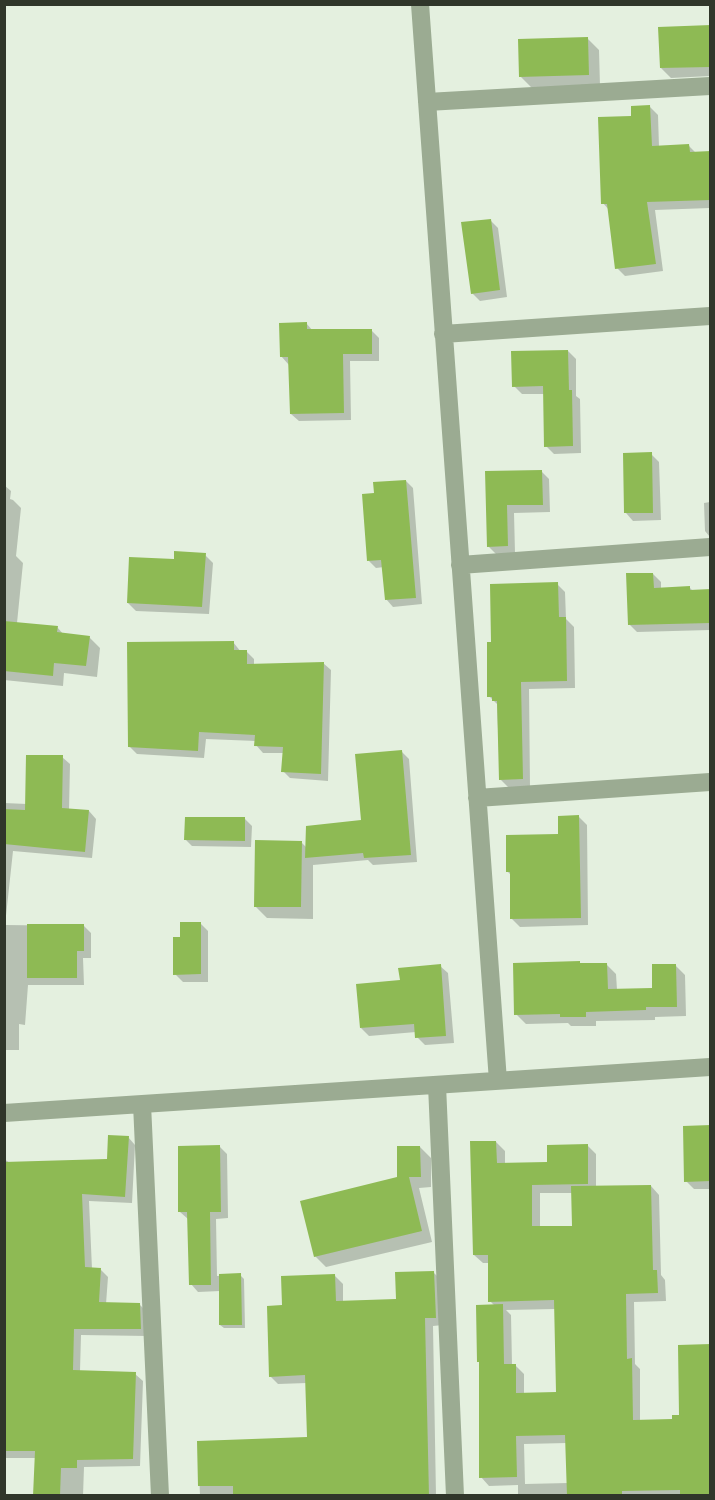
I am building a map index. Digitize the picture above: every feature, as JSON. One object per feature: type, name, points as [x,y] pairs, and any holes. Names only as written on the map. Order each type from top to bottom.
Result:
[{"type":"street","points":[[420,4],[498,1081]]},
{"type":"street","points":[[427,102],[711,86]]},
{"type":"street","points":[[443,334],[711,316]]},
{"type":"street","points":[[460,565],[711,547]]},
{"type":"street","points":[[477,798],[711,782]]},
{"type":"street","points":[[4,1113],[711,1067]]},
{"type":"street","points":[[437,1085],[455,1496]]},
{"type":"street","points":[[142,1104],[160,1496]]},
{"type":"building","points":[[711,25],[711,67],[660,68],[658,27]]},
{"type":"building","points":[[588,37],[589,75],[519,77],[518,39]]},
{"type":"building","points":[[650,105],[652,146],[689,144],[690,152],[711,151],[711,200],[647,202],[656,264],[615,269],[607,204],[601,204],[598,117],[631,116],[631,106]]},
{"type":"building","points":[[491,219],[500,290],[471,294],[461,222]]},
{"type":"building","points":[[307,322],[307,329],[372,329],[372,354],[343,354],[344,413],[290,414],[288,357],[280,357],[279,323]]},
{"type":"building","points":[[568,350],[569,390],[572,390],[573,446],[544,447],[543,386],[512,387],[511,351]]},
{"type":"building","points":[[652,452],[653,513],[624,513],[623,453]]},
{"type":"building","points":[[542,470],[543,505],[507,505],[508,546],[487,547],[485,471]]},
{"type":"building","points":[[406,480],[416,598],[385,600],[381,560],[367,561],[362,494],[374,493],[373,482]]},
{"type":"building","points":[[174,551],[206,553],[202,607],[127,603],[129,557],[174,559]]},
{"type":"building","points":[[626,573],[653,573],[654,588],[690,586],[690,590],[711,589],[711,623],[628,625]]},
{"type":"building","points":[[558,582],[559,617],[566,617],[567,681],[521,682],[523,779],[499,780],[497,701],[492,701],[492,697],[487,697],[487,642],[491,642],[490,584]]},
{"type":"building","points":[[4,621],[58,626],[57,632],[90,636],[86,666],[54,663],[53,676],[4,671]]},
{"type":"building","points":[[234,641],[234,650],[247,650],[247,664],[324,662],[321,774],[281,772],[283,747],[254,746],[255,735],[199,732],[198,751],[128,747],[127,642]]},
{"type":"building","points":[[402,750],[411,855],[364,858],[363,853],[305,858],[306,826],[361,820],[355,754]]},
{"type":"building","points":[[26,755],[63,755],[62,808],[89,810],[85,852],[4,844],[4,809],[25,810]]},
{"type":"building","points":[[579,815],[581,918],[510,919],[510,872],[506,872],[506,835],[558,834],[558,816]]},
{"type":"building","points":[[185,817],[245,817],[245,841],[184,840]]},
{"type":"building","points":[[255,840],[302,841],[301,907],[254,907]]},
{"type":"building","points":[[180,922],[201,922],[201,974],[173,975],[173,937],[180,937]]},
{"type":"building","points":[[27,924],[84,924],[84,951],[77,951],[77,978],[27,978]]},
{"type":"building","points":[[580,961],[580,963],[607,963],[608,989],[652,988],[652,964],[676,964],[677,1007],[586,1012],[586,1017],[560,1017],[560,1014],[514,1015],[513,963]]},
{"type":"building","points":[[441,964],[446,1036],[415,1038],[414,1024],[360,1028],[356,984],[400,980],[398,968]]},
{"type":"building","points":[[711,1125],[711,1181],[684,1182],[683,1126]]},
{"type":"building","points":[[108,1135],[129,1136],[125,1197],[82,1194],[85,1267],[101,1268],[99,1302],[140,1303],[141,1329],[74,1329],[73,1370],[136,1372],[133,1459],[77,1460],[77,1468],[61,1468],[60,1496],[33,1496],[35,1451],[4,1451],[4,1162],[107,1159]]},
{"type":"building","points":[[470,1141],[496,1141],[497,1163],[547,1162],[547,1145],[588,1144],[588,1184],[532,1185],[532,1226],[572,1226],[571,1186],[651,1185],[653,1270],[657,1270],[658,1293],[626,1294],[627,1359],[632,1358],[633,1420],[672,1419],[672,1415],[679,1415],[678,1345],[711,1344],[711,1496],[680,1496],[680,1490],[622,1491],[622,1496],[567,1496],[565,1435],[516,1436],[517,1477],[479,1478],[479,1362],[477,1362],[476,1305],[503,1304],[504,1364],[516,1364],[516,1393],[556,1392],[554,1300],[488,1302],[488,1255],[473,1255]]},
{"type":"building","points":[[220,1145],[221,1212],[210,1212],[211,1285],[189,1285],[187,1212],[178,1212],[178,1146]]},
{"type":"building","points":[[397,1146],[420,1146],[421,1177],[409,1177],[422,1231],[314,1257],[300,1201],[397,1177]]},
{"type":"building","points":[[434,1271],[436,1318],[425,1318],[429,1496],[233,1496],[233,1486],[198,1486],[197,1441],[307,1437],[305,1375],[269,1377],[267,1306],[282,1305],[281,1276],[335,1274],[336,1301],[396,1299],[395,1272]]},
{"type":"building","points":[[241,1273],[242,1325],[219,1325],[219,1274]]}]
